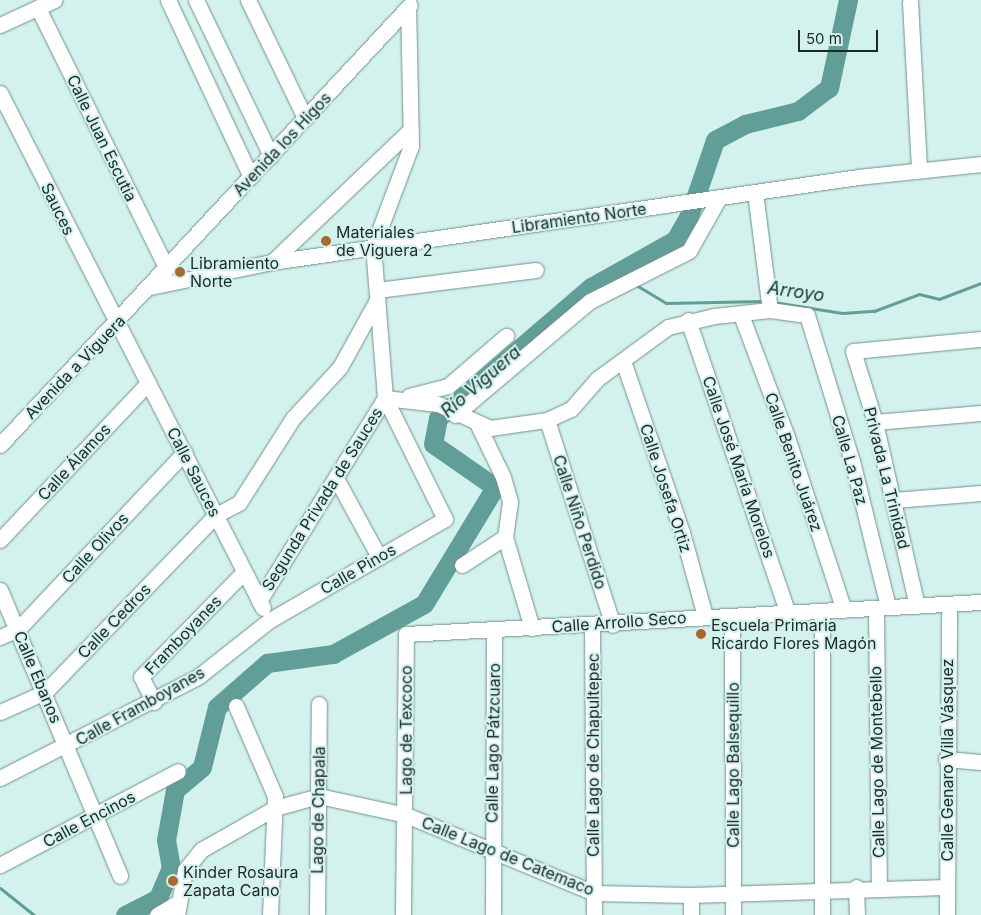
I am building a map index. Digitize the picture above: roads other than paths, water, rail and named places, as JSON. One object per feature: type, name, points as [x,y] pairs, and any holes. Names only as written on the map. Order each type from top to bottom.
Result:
[{"type":"street","points":[[0,25],[54,0]]},
{"type":"street","points":[[168,0],[251,177]]},
{"type":"street","points":[[196,0],[271,156]]},
{"type":"street","points":[[248,0],[305,118]]},
{"type":"street","points":[[910,2],[919,169]]},
{"type":"street","points":[[411,4],[411,146],[374,248],[385,398],[438,404],[455,415],[490,428],[547,420],[571,409],[598,379],[668,327],[688,320],[741,315],[769,304],[755,192]]},
{"type":"street","name":"Avenida los Higos","points":[[150,287],[411,4]]},
{"type":"street","name":"Calle Juan Escutia","points":[[38,8],[167,269]]},
{"type":"street","name":"Sauces","points":[[0,92],[116,325]]},
{"type":"street","points":[[272,262],[411,129]]},
{"type":"street","name":"Libramiento Norte","points":[[150,287],[272,262],[919,169],[981,164]]},
{"type":"street","points":[[455,415],[590,301],[618,284],[689,251],[712,198]]},
{"type":"street","points":[[377,295],[536,270]]},
{"type":"street","name":"Avenida a Viguera","points":[[0,445],[116,325],[150,287]]},
{"type":"street","name":"Calle Cedros","points":[[0,712],[45,692],[216,515],[239,503],[293,418],[340,367],[377,295]]},
{"type":"street","name":"Calle La Paz","points":[[769,304],[807,315],[852,461],[882,608]]},
{"type":"street","name":"Calle Benito Juárez","points":[[741,315],[787,437],[844,610]]},
{"type":"street","name":"Calle José María Morelos","points":[[688,320],[788,613]]},
{"type":"street","name":"Calle Sauces","points":[[116,325],[185,452],[244,572],[270,620]]},
{"type":"street","points":[[401,399],[448,386],[506,336]]},
{"type":"street","name":"Privada La Trinidad","points":[[917,606],[876,422],[853,351],[981,340]]},
{"type":"street","name":"Calle Josefa Ortiz","points":[[623,361],[682,532],[705,616]]},
{"type":"street","name":"Calle Álamos","points":[[0,540],[148,383]]},
{"type":"street","name":"Segunda Privada de Sauces","points":[[259,601],[336,480],[385,398]]},
{"type":"street","name":"Calle Pinos","points":[[270,620],[446,519],[385,398]]},
{"type":"street","points":[[876,422],[981,413]]},
{"type":"street","name":"Calle Niño Perdido","points":[[547,420],[613,625]]},
{"type":"street","points":[[477,423],[504,477],[510,502],[506,537],[532,628]]},
{"type":"street","name":"Calle Olivos","points":[[0,637],[18,629],[185,452]]},
{"type":"street","points":[[336,480],[379,557]]},
{"type":"street","points":[[894,500],[981,494]]},
{"type":"street","points":[[462,565],[506,537]]},
{"type":"street","name":"Framboyanes","points":[[154,702],[141,677],[244,572]]},
{"type":"street","name":"Calle Ebanos","points":[[0,590],[45,692],[120,876]]},
{"type":"street","name":"Calle Arrollo Seco","points":[[406,634],[613,625],[705,616],[822,612],[981,602]]},
{"type":"street","name":"Calle Genaro Villa Vásquez","points":[[947,915],[946,759],[949,604]]},
{"type":"street","name":"Calle Lago de Montebello","points":[[878,886],[882,608]]},
{"type":"street","points":[[822,612],[822,915]]},
{"type":"street","name":"Calle Lago Balsequillo","points":[[732,616],[733,915]]},
{"type":"street","name":"Calle Framboyanes","points":[[0,778],[154,702],[199,676],[270,620]]},
{"type":"street","name":"Calle Lago de Chapultepec","points":[[592,626],[594,915]]},
{"type":"street","name":"Calle Lago Pátzcuaro","points":[[493,915],[494,630]]},
{"type":"street","name":"Lago de Texcoco","points":[[403,915],[406,815],[406,634]]},
{"type":"street","name":"Lago de Chapala","points":[[316,915],[319,704]]},
{"type":"street","points":[[236,706],[274,796],[270,915]]},
{"type":"street","points":[[946,759],[981,762]]},
{"type":"street","name":"Calle Encinos","points":[[0,865],[96,816],[178,771]]},
{"type":"street","name":"Calle Lago de Catemaco","points":[[177,909],[185,870],[201,850],[275,808],[319,796],[406,815],[492,848],[594,893],[690,895],[878,886],[946,887]]},
{"type":"street","points":[[856,887],[858,915]]},
{"type":"street","points":[[690,895],[691,915]]},
{"type":"street","points":[[157,915],[177,909]]},
{"type":"waterway","name":"Río Viguera","points":[[125,915],[158,898],[171,868],[166,840],[175,790],[202,767],[217,707],[267,663],[333,654],[424,604],[495,487],[433,444],[438,418],[591,287],[675,240],[689,216],[715,140],[745,124],[798,111],[829,88],[848,0]]},
{"type":"waterway","name":"Arroyo","points":[[613,276],[618,282]]},
{"type":"waterway","name":"Arroyo","points":[[773,302],[842,313],[874,311],[919,294],[939,299],[981,283]]},
{"type":"waterway","name":"Arroyo","points":[[636,285],[666,303],[764,301]]},
{"type":"waterway","points":[[0,888],[34,915]]},
{"type":"place","name":"Materiales de Viguera 2","points":[[326,241]]},
{"type":"place","name":"Libramiento Norte","points":[[180,272]]},
{"type":"place","name":"Escuela Primaria Ricardo Flores Magón","points":[[701,634]]},
{"type":"place","name":"Kinder Rosaura Zapata Cano","points":[[173,881]]}]
